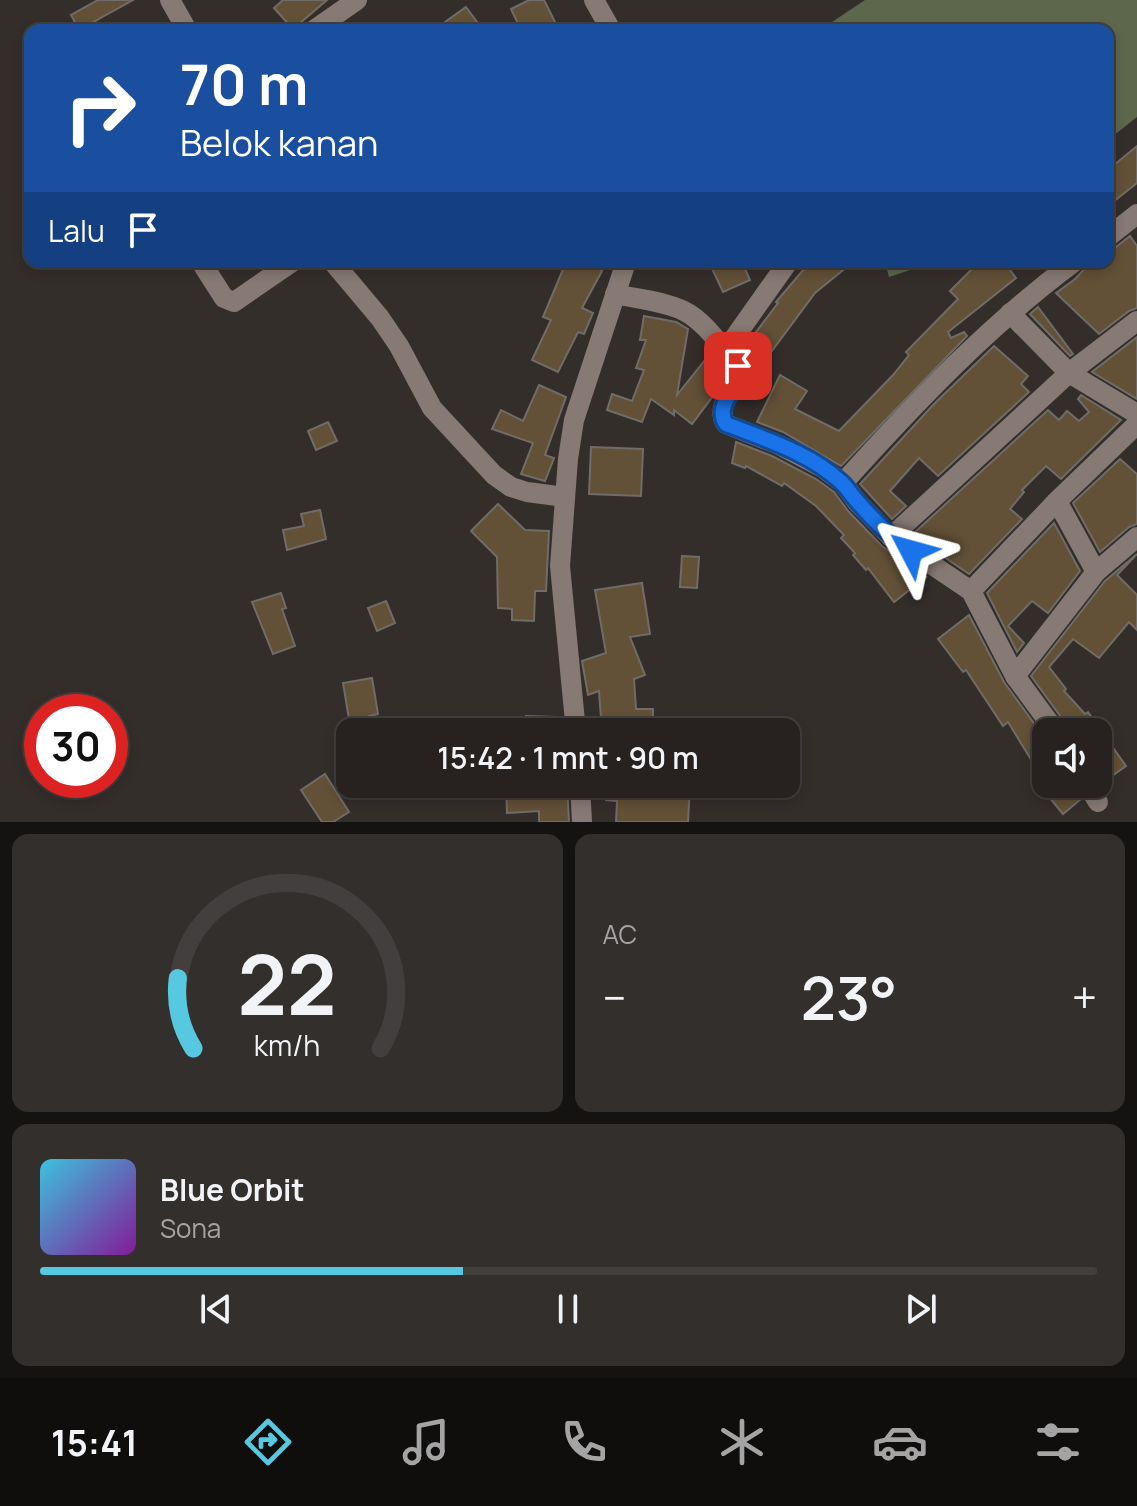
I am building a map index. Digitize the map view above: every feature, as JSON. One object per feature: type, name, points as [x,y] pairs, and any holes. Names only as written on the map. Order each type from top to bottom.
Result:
[{"type":"street","points":[[170,0],[179,24]]},
{"type":"street","points":[[323,24],[357,0]]},
{"type":"street","points":[[594,0],[608,24]]},
{"type":"street","points":[[1114,232],[1137,214]]},
{"type":"street","points":[[205,268],[224,298],[234,302],[283,268]]},
{"type":"street","points":[[338,268],[399,346],[432,408],[494,475],[511,487],[527,492],[565,497]]},
{"type":"street","points":[[575,718],[560,566],[565,497],[574,420],[626,268]]},
{"type":"street","points":[[725,351],[784,268]]},
{"type":"street","points":[[843,483],[979,340],[1066,268]]},
{"type":"street","points":[[615,294],[684,311],[699,322],[738,366],[739,374],[724,405],[723,420],[726,424],[777,444],[823,468],[843,483],[891,537],[971,591],[1015,676],[1046,718]]},
{"type":"street","points":[[1010,313],[1069,373],[1137,414]]},
{"type":"street","points":[[891,537],[1069,373],[1137,321]]},
{"type":"street","points":[[971,591],[1057,501],[1137,424]]},
{"type":"street","points":[[1057,501],[1096,572]]},
{"type":"street","points":[[1015,676],[1096,572],[1137,537]]},
{"type":"street","points":[[581,798],[582,822]]},
{"type":"green space","points":[[865,0],[1137,0],[1137,117],[1114,135],[1114,24],[829,24]]},
{"type":"green space","points":[[887,268],[916,268],[889,277]]},
{"type":"building","points":[[98,0],[133,0],[90,24],[76,24],[71,15]]},
{"type":"building","points":[[283,0],[327,0],[299,24],[288,24],[274,8]]},
{"type":"building","points":[[529,0],[544,0],[556,24],[518,24],[511,9]]},
{"type":"building","points":[[466,7],[479,24],[442,24]]},
{"type":"building","points":[[1137,146],[1137,183],[1114,201],[1114,165]]},
{"type":"building","points":[[1130,236],[1137,246],[1137,308],[1099,334],[1056,293],[1085,268],[1114,268],[1116,247]]},
{"type":"building","points":[[563,268],[598,268],[602,271],[582,308],[593,313],[584,334],[578,332],[558,372],[532,360],[551,320],[543,317]]},
{"type":"building","points":[[712,268],[745,268],[750,280],[723,292]]},
{"type":"building","points":[[805,268],[846,268],[815,293],[763,363],[744,348],[776,302]]},
{"type":"building","points":[[973,268],[1008,268],[1016,278],[948,332],[951,338],[964,332],[967,336],[841,466],[783,432],[757,422],[780,375],[807,391],[795,409],[839,431],[893,375],[909,355],[906,352],[958,299],[950,291]]},
{"type":"building","points":[[1038,307],[1073,354],[1070,356],[1030,314]]},
{"type":"building","points":[[644,316],[676,322],[688,329],[677,395],[709,355],[725,371],[713,396],[692,424],[674,410],[674,415],[651,399],[642,422],[607,410],[612,394],[632,401],[644,370],[636,368],[646,340],[640,340]]},
{"type":"building","points":[[1137,337],[1137,399],[1092,372]]},
{"type":"building","points":[[994,346],[1028,376],[1021,384],[1029,392],[938,476],[919,458],[890,491],[906,506],[892,519],[860,484],[934,404]]},
{"type":"building","points":[[539,385],[566,397],[545,455],[554,458],[545,481],[521,474],[533,443],[492,429],[501,410],[523,421]]},
{"type":"building","points":[[1081,395],[1121,420],[1061,479],[1046,466],[1022,490],[1024,492],[1010,509],[1022,519],[969,574],[912,535],[1048,410],[1059,420],[1067,411],[1079,421],[1089,412],[1078,399]]},
{"type":"building","points":[[328,422],[337,441],[316,450],[308,431]]},
{"type":"building","points":[[736,442],[772,456],[816,479],[834,492],[882,546],[926,577],[894,602],[868,568],[866,570],[853,555],[855,553],[841,538],[844,535],[816,506],[784,483],[782,486],[746,466],[732,463]]},
{"type":"building","points":[[591,447],[643,449],[641,496],[589,494]]},
{"type":"building","points":[[1120,459],[1137,474],[1137,524],[1129,527],[1100,552],[1073,503]]},
{"type":"building","points":[[498,504],[525,530],[549,531],[546,591],[535,591],[534,621],[512,620],[512,609],[498,608],[497,557],[471,531]]},
{"type":"building","points":[[320,510],[326,539],[287,550],[283,530],[304,526],[301,514]]},
{"type":"building","points":[[1054,523],[1080,571],[1048,613],[1032,601],[1008,626],[1024,643],[1017,652],[987,593]]},
{"type":"building","points":[[1137,554],[1117,575],[1137,595],[1137,630],[1129,622],[1099,658],[1073,639],[1049,667],[1066,689],[1064,691],[1092,718],[1062,718],[1031,676],[1105,581]]},
{"type":"building","points":[[682,556],[699,557],[697,588],[680,587]]},
{"type":"building","points":[[642,583],[650,634],[630,637],[645,675],[634,679],[636,709],[653,709],[653,718],[601,718],[599,691],[588,695],[582,661],[606,653],[595,590]]},
{"type":"building","points":[[281,593],[286,608],[282,609],[295,646],[273,654],[252,602]]},
{"type":"building","points":[[386,601],[395,623],[377,631],[368,608]]},
{"type":"building","points":[[969,615],[1004,682],[1032,721],[1032,761],[1008,722],[1003,726],[966,670],[963,672],[938,639]]},
{"type":"building","points":[[372,678],[378,714],[369,718],[349,718],[343,683]]},
{"type":"building","points":[[526,716],[556,717],[556,718]]},
{"type":"building","points":[[1112,746],[1126,766],[1112,776]]},
{"type":"building","points":[[325,774],[336,791],[336,798],[340,798],[349,812],[333,822],[322,822],[301,790]]},
{"type":"building","points":[[506,798],[568,798],[569,822],[539,822],[539,811],[507,813]]},
{"type":"building","points":[[689,798],[688,822],[616,822],[617,801],[606,800]]},
{"type":"building","points":[[1050,798],[1081,798],[1081,799],[1063,814]]},
{"type":"route","points":[[738,366],[739,374],[722,414],[726,424],[777,444],[823,468],[843,483],[891,537],[911,551]]}]
